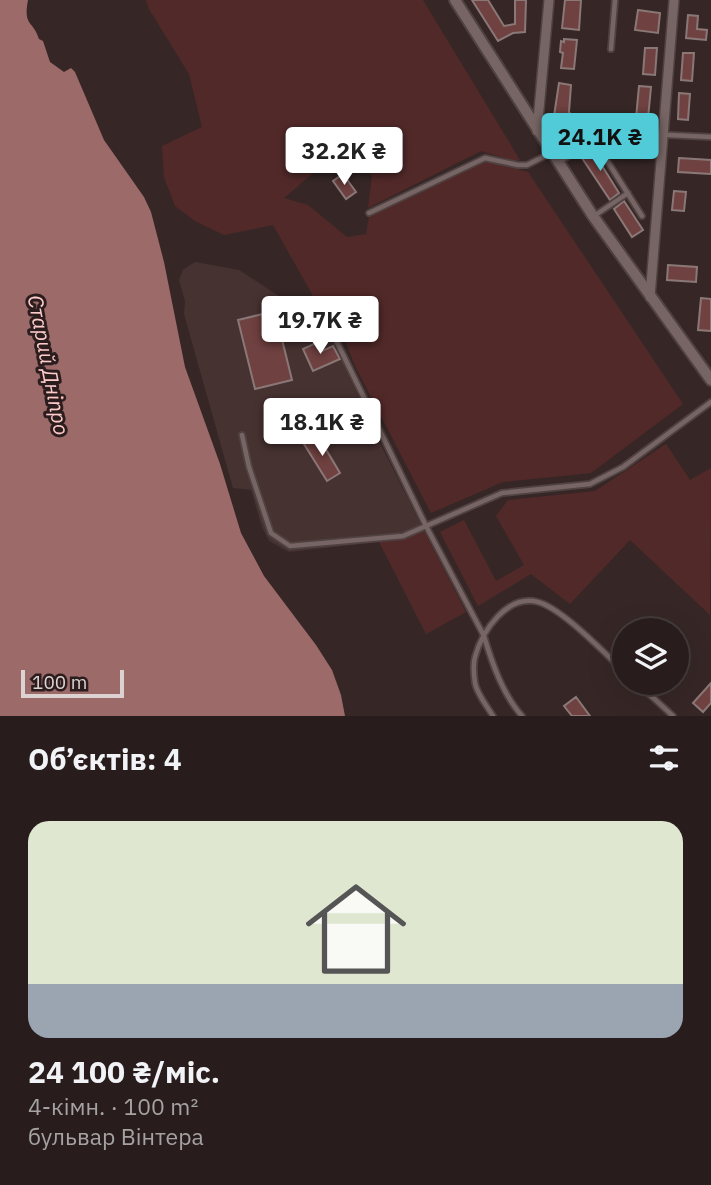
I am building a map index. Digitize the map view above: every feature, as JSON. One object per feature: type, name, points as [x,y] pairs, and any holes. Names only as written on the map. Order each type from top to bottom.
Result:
[{"type":"street","points":[[454,0],[593,216],[711,380]]},
{"type":"street","points":[[537,131],[549,0]]},
{"type":"street","points":[[650,297],[674,0]]},
{"type":"lane","points":[[611,49],[615,0]]},
{"type":"lane","points":[[369,214],[485,158],[527,165],[555,157],[608,132],[711,137]]},
{"type":"lane","points":[[594,140],[642,216]]},
{"type":"lane","points":[[593,216],[628,194]]},
{"type":"lane","points":[[335,338],[426,526],[484,636],[489,656],[509,698],[522,716]]},
{"type":"lane","points":[[242,435],[271,533],[290,546],[402,536],[502,493],[600,481],[656,444],[711,402]]},
{"type":"lane","points":[[493,716],[475,686],[475,658],[484,636],[503,611],[514,604],[534,601],[550,606],[612,661]]},
{"type":"lane","points":[[650,695],[673,716]]},
{"type":"shaded area","points":[[146,0],[423,0],[520,160],[514,161],[481,151],[368,208],[372,176],[353,149],[318,169],[284,198],[308,205],[347,237],[366,234],[369,217],[484,160],[528,172],[683,404],[591,473],[503,482],[431,513],[355,366],[340,327],[321,310],[273,225],[224,235],[195,221],[175,206],[164,177],[162,146],[202,127],[189,74]]},
{"type":"shaded area","points":[[195,262],[239,270],[291,304],[335,345],[424,531],[405,539],[289,552],[269,541],[251,490],[233,488],[184,314],[185,301],[179,280],[183,270]]},
{"type":"shaded area","points":[[666,444],[690,480],[711,468],[710,615],[630,540],[570,604],[531,574],[478,606],[440,532],[464,520],[496,581],[524,565],[496,516],[508,500],[595,491]]},
{"type":"shaded area","points":[[424,531],[466,612],[426,634],[379,542],[405,539]]},
{"type":"water","name":"Старий Дніпро","points":[[0,0],[28,0],[28,19],[39,39],[43,41],[50,62],[64,72],[71,68],[75,72],[104,140],[144,197],[151,212],[164,262],[185,367],[220,464],[241,533],[264,576],[332,670],[345,716],[0,716]]},
{"type":"building","points":[[472,0],[488,0],[504,26],[515,24],[515,0],[526,0],[525,32],[513,33],[498,41]]},
{"type":"building","points":[[565,0],[581,0],[579,30],[562,28]]},
{"type":"building","points":[[638,10],[660,13],[658,33],[635,30]]},
{"type":"building","points":[[688,15],[698,16],[697,29],[707,30],[706,40],[686,38]]},
{"type":"building","points":[[564,39],[577,40],[574,69],[561,68],[561,41],[564,42]]},
{"type":"building","points":[[645,48],[657,48],[655,75],[643,74]]},
{"type":"building","points":[[683,53],[694,53],[692,81],[681,80]]},
{"type":"building","points":[[559,83],[571,85],[569,112],[586,140],[575,146],[554,116]]},
{"type":"building","points":[[639,86],[651,87],[647,129],[635,129]]},
{"type":"building","points":[[679,93],[690,94],[688,120],[678,119]]},
{"type":"building","points":[[591,148],[619,193],[610,200],[580,155]]},
{"type":"building","points":[[679,158],[711,160],[711,174],[678,172]]},
{"type":"building","points":[[343,174],[356,192],[346,199],[333,181]]},
{"type":"building","points":[[674,191],[686,192],[684,211],[672,210]]},
{"type":"building","points":[[624,201],[643,230],[632,237],[614,209]]},
{"type":"building","points":[[668,265],[697,267],[696,282],[667,280]]},
{"type":"building","points":[[701,298],[711,299],[711,331],[698,330]]},
{"type":"building","points":[[275,311],[292,380],[255,389],[238,320]]},
{"type":"building","points":[[318,342],[322,351],[333,346],[340,359],[313,371],[303,349]]},
{"type":"building","points":[[318,436],[340,473],[327,481],[304,444]]},
{"type":"building","points":[[711,683],[711,703],[703,712],[693,703]]},
{"type":"building","points":[[576,697],[590,716],[572,716],[564,706]]}]
